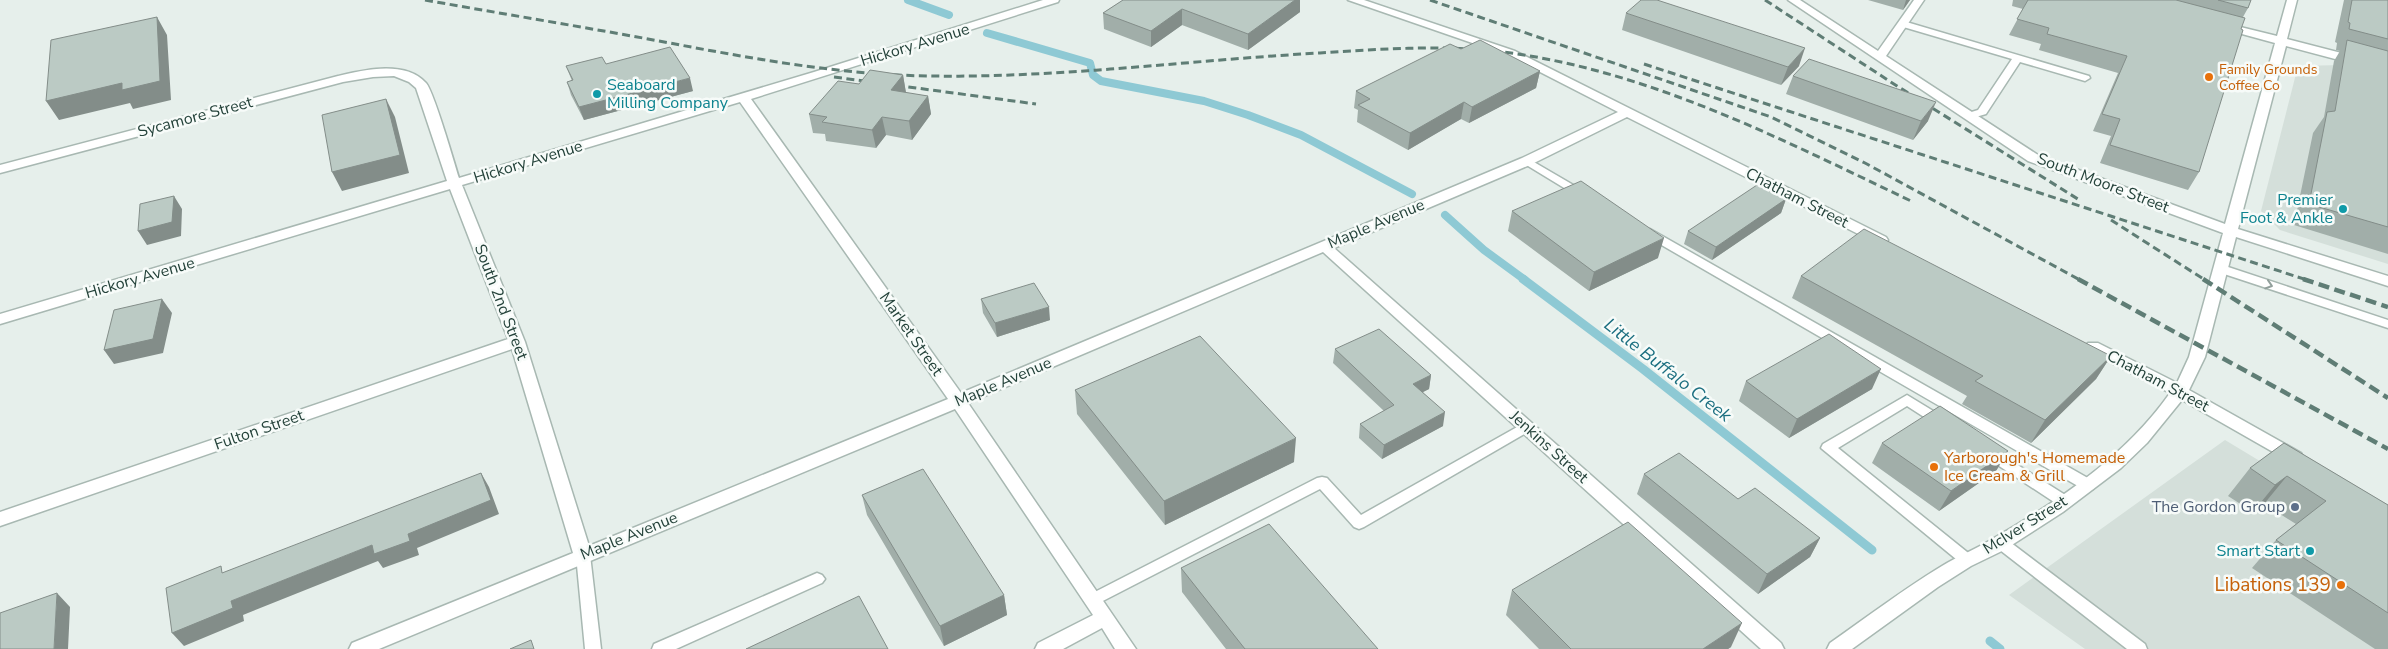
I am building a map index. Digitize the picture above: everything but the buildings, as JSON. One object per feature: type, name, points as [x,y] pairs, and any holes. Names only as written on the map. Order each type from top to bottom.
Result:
[{"type":"street","name":"Hickory Avenue","points":[[0,319],[908,48],[1054,0]]},
{"type":"street","points":[[1353,0],[1511,53],[1627,112]]},
{"type":"street","name":"South Moore Street","points":[[1793,0],[2033,158],[2230,230],[2388,281]]},
{"type":"street","points":[[1880,57],[1919,0]]},
{"type":"street","name":"McIver Street","points":[[1837,649],[1967,560],[2001,543],[2065,502],[2088,485],[2156,426],[2193,371],[2222,270],[2230,230],[2292,0]]},
{"type":"street","points":[[2208,22],[2388,69]]},
{"type":"street","name":"Sycamore Street","points":[[0,169],[342,79],[390,72]]},
{"type":"street","name":"South 2nd Street","points":[[390,72],[404,74],[416,79],[422,86],[455,184],[517,342],[583,555]]},
{"type":"street","name":"Market Street","points":[[743,97],[958,401],[1126,649]]},
{"type":"street","name":"Maple Avenue","points":[[359,649],[958,401],[1527,161],[1627,112]]},
{"type":"street","name":"Chatham Street","points":[[1627,112],[1891,245]]},
{"type":"street","name":"Jenkins Street","points":[[1324,246],[1774,649]]},
{"type":"street","name":"Chatham Street","points":[[2075,339],[2179,391],[2312,466]]},
{"type":"street","name":"Fulton Street","points":[[0,519],[517,342]]},
{"type":"street","points":[[1045,649],[1104,618]]},
{"type":"lane","points":[[1903,24],[2085,78]]},
{"type":"lane","points":[[1969,116],[1982,112],[2018,58]]},
{"type":"lane","points":[[1527,161],[1592,200]]},
{"type":"lane","points":[[1635,225],[2088,485]]},
{"type":"lane","points":[[2222,270],[2388,324]]},
{"type":"lane","points":[[1957,432],[1907,400],[1828,448],[1967,560]]},
{"type":"lane","points":[[1092,600],[1322,482],[1359,522],[1526,427]]},
{"type":"lane","points":[[1974,443],[2065,502]]},
{"type":"lane","points":[[2001,543],[2139,649]]},
{"type":"lane","points":[[583,555],[593,649]]},
{"type":"lane","points":[[660,649],[817,579]]},
{"type":"shaded area","points":[[2342,65],[2388,78],[2388,264],[2280,230],[2261,211],[2298,66]]},
{"type":"shaded area","points":[[2225,440],[2388,538],[2388,649],[2085,649],[2009,595]]},
{"type":"waterway","name":"Little Buffalo Creek","points":[[908,0],[949,15]]},
{"type":"waterway","name":"Little Buffalo Creek","points":[[987,33],[1090,63],[1093,75],[1101,81],[1204,101],[1301,135],[1412,194]]},
{"type":"waterway","name":"Little Buffalo Creek","points":[[1445,215],[1484,250],[1525,280]]},
{"type":"waterway","name":"Little Buffalo Creek","points":[[1523,279],[1643,369],[1872,550]]},
{"type":"waterway","name":"Little Buffalo Creek","points":[[1990,641],[2000,649]]},
{"type":"railway","points":[[425,0],[751,58],[895,75],[980,76],[1028,74],[1392,49],[1439,48],[1511,53],[1564,63],[1615,76],[1666,93],[1766,133],[1911,201]]},
{"type":"railway","points":[[1430,0],[1771,117],[1865,163],[2080,280]]},
{"type":"railway","points":[[1765,0],[1897,86],[2081,201]]},
{"type":"railway","points":[[1644,64],[2307,280]]},
{"type":"railway","points":[[834,77],[1036,104]]},
{"type":"railway","points":[[2111,220],[2205,280]]},
{"type":"railway","points":[[2078,279],[2388,449]]},
{"type":"railway","points":[[2203,279],[2388,398]]},
{"type":"railway","points":[[2303,279],[2388,307]]},
{"type":"place","name":"Family Grounds Coffee Co","points":[[2209,77]]},
{"type":"place","name":"Seaboard Milling Company","points":[[597,94]]},
{"type":"place","name":"Premier Foot & Ankle","points":[[2343,209]]},
{"type":"place","name":"Yarborough's Homemade Ice Cream & Grill","points":[[1934,467]]},
{"type":"place","name":"The Gordon Group","points":[[2295,507]]},
{"type":"place","name":"Smart Start","points":[[2310,551]]},
{"type":"place","name":"Libations 139","points":[[2341,585]]}]
